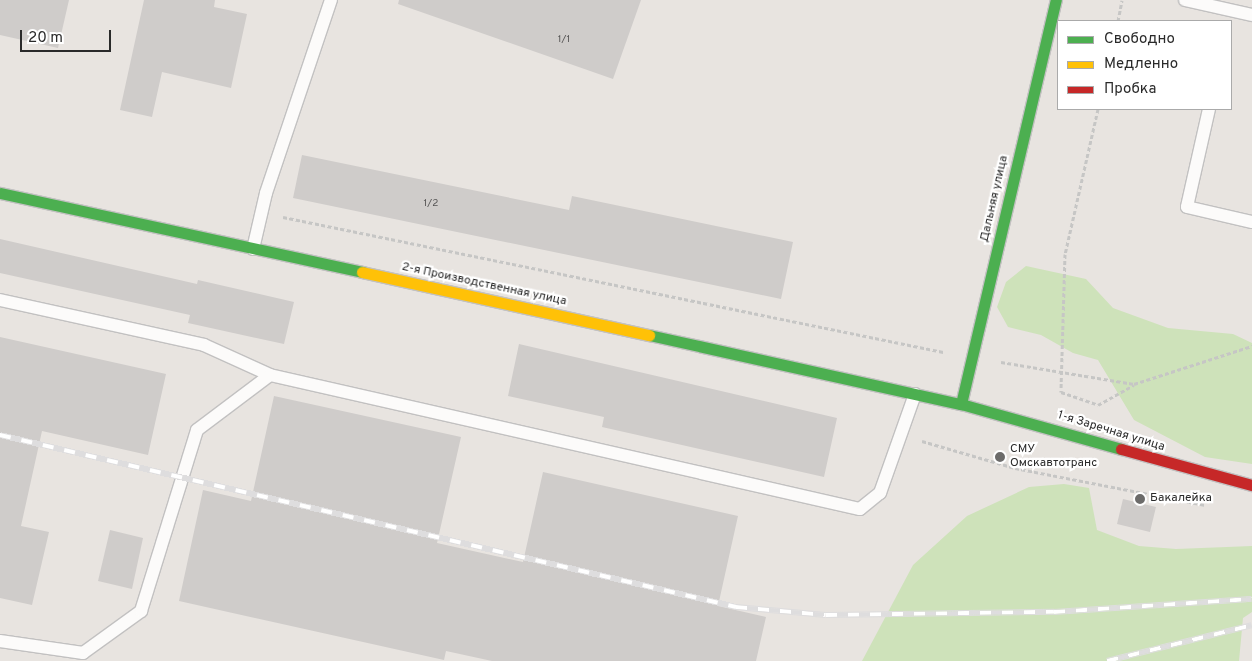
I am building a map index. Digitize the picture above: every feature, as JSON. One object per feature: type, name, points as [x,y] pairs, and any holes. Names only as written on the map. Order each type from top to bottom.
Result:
[{"type":"street","name":"Дальняя улица","points":[[961,404],[1056,0]]},
{"type":"street","name":"2-я Производственная улица","points":[[0,193],[961,404]]},
{"type":"street","name":"1-я Заречная улица","points":[[961,404],[1252,485]]},
{"type":"lane","points":[[253,249],[261,212],[330,0]]},
{"type":"lane","points":[[1185,0],[1229,16],[1252,15]]},
{"type":"lane","points":[[1209,110],[1187,207],[1252,222]]},
{"type":"lane","points":[[0,300],[204,345],[270,375],[860,509],[880,493],[915,394]]},
{"type":"lane","points":[[0,641],[83,653],[141,611],[197,430],[270,375]]},
{"type":"path","points":[[1118,20],[1122,0]]},
{"type":"path","points":[[1098,110],[1065,254],[1061,392],[1098,405],[1134,384],[1252,346]]},
{"type":"path","points":[[261,212],[972,357],[1134,384]]},
{"type":"path","points":[[900,435],[1015,468],[1215,507]]},
{"type":"green space","points":[[1026,266],[1086,279],[1113,308],[1168,328],[1233,334],[1252,343],[1252,464],[1205,457],[1134,420],[1098,360],[1073,353],[1041,335],[1008,327],[997,307],[1006,282]]},
{"type":"green space","points":[[1064,484],[1089,488],[1097,530],[1139,546],[1176,549],[1252,546],[1252,612],[1243,618],[1239,661],[862,661],[913,565],[967,516],[1029,487]]},
{"type":"building","points":[[0,0],[69,0],[58,48],[0,35]]},
{"type":"building","points":[[144,0],[215,0],[214,7],[247,14],[231,88],[162,72],[152,117],[120,110]]},
{"type":"building","points":[[399,0],[641,0],[613,79],[398,4]]},
{"type":"building","points":[[302,155],[569,210],[572,196],[793,242],[781,299],[293,198]]},
{"type":"building","points":[[0,239],[197,284],[198,280],[294,302],[284,344],[188,323],[190,315],[0,273]]},
{"type":"building","points":[[0,337],[166,374],[148,455],[42,431],[21,526],[49,532],[32,605],[0,598]]},
{"type":"building","points":[[519,344],[837,418],[824,477],[602,427],[604,417],[508,396]]},
{"type":"building","points":[[274,396],[461,437],[437,543],[523,562],[543,472],[738,516],[718,606],[766,617],[756,661],[492,661],[446,651],[444,660],[179,601],[203,490],[251,501]]},
{"type":"building","points":[[1123,499],[1156,507],[1150,532],[1117,524]]},
{"type":"building","points":[[110,530],[143,538],[132,589],[98,581]]},
{"type":"railway","points":[[0,435],[736,607],[826,615],[1054,612],[1252,599]]},
{"type":"railway","points":[[1107,661],[1252,625]]},
{"type":"traffic: fast","points":[[961,404],[1056,0]]},
{"type":"traffic: fast","points":[[0,193],[362,272]]},
{"type":"traffic: fast","points":[[649,335],[961,404],[1121,449]]},
{"type":"traffic: slow","points":[[362,272],[649,335]]},
{"type":"traffic: jam","points":[[1121,449],[1252,485]]},
{"type":"place","name":"СМУ Омскавтотранс","points":[[1000,457]]},
{"type":"place","name":"Бакалейка","points":[[1140,499]]}]
